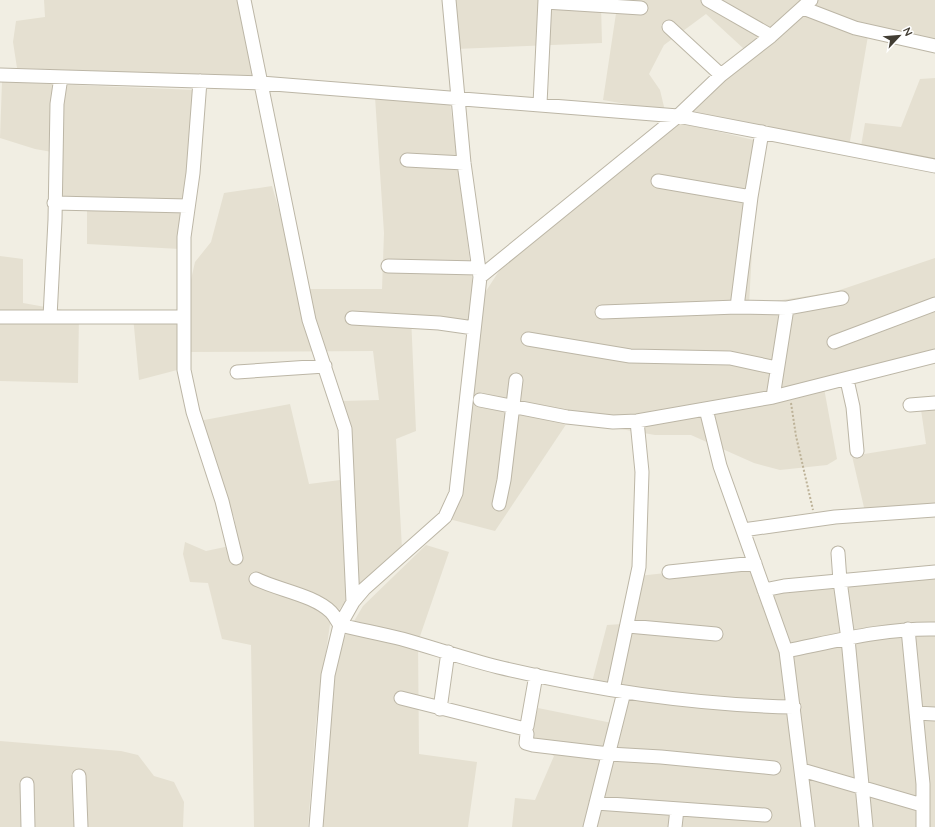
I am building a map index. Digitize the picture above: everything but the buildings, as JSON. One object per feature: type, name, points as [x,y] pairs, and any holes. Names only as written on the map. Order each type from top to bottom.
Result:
[{"type":"street","points":[[244,0],[309,320],[345,429],[353,602]]},
{"type":"street","points":[[316,827],[328,675],[340,625],[353,602],[364,589],[445,517],[456,493],[480,273],[464,163],[449,0]]},
{"type":"street","points":[[708,0],[771,36]]},
{"type":"street","points":[[540,104],[545,1],[641,8]]},
{"type":"street","points":[[388,266],[480,273],[678,116],[721,75],[771,36],[807,4],[855,28],[935,46]]},
{"type":"street","points":[[669,27],[721,75]]},
{"type":"street","points":[[0,75],[261,83],[678,116],[935,166]]},
{"type":"street","points":[[50,317],[55,220],[54,203],[57,104],[61,77]]},
{"type":"street","points":[[200,81],[184,237],[184,370],[200,438],[222,501],[236,558]]},
{"type":"street","points":[[737,308],[751,197],[762,132]]},
{"type":"street","points":[[407,160],[464,163]]},
{"type":"street","points":[[658,181],[751,197]]},
{"type":"street","points":[[54,203],[188,206]]},
{"type":"street","points":[[602,312],[787,308],[842,298]]},
{"type":"street","points":[[834,342],[935,304]]},
{"type":"street","points":[[773,397],[787,308]]},
{"type":"street","points":[[0,317],[184,318]]},
{"type":"street","points":[[352,318],[424,322],[474,328]]},
{"type":"street","points":[[528,339],[630,356],[730,358],[777,368]]},
{"type":"street","points":[[480,400],[567,417],[613,422],[637,421],[773,397],[847,380],[935,356]]},
{"type":"street","points":[[237,372],[325,366]]},
{"type":"street","points":[[499,504],[504,480],[516,380]]},
{"type":"street","points":[[847,380],[853,408],[857,451]]},
{"type":"street","points":[[910,405],[935,403]]},
{"type":"street","points":[[706,409],[720,466],[786,651],[808,827]]},
{"type":"street","points":[[590,827],[609,754],[628,626],[639,567],[642,472],[637,421]]},
{"type":"street","points":[[743,530],[815,520],[935,510]]},
{"type":"street","points":[[838,553],[840,581],[848,639],[866,827]]},
{"type":"street","points":[[669,572],[755,563]]},
{"type":"street","points":[[764,590],[784,586],[935,572]]},
{"type":"street","points":[[256,578],[272,587],[322,605],[331,612],[340,625],[401,639],[536,675],[619,691],[699,701],[794,707]]},
{"type":"street","points":[[628,626],[716,634]]},
{"type":"street","points":[[786,651],[876,632],[908,629],[935,629]]},
{"type":"street","points":[[908,629],[916,713],[929,784],[922,805],[923,827]]},
{"type":"street","points":[[440,709],[448,652]]},
{"type":"street","points":[[536,675],[527,726],[525,729],[528,744],[609,754],[774,768]]},
{"type":"street","points":[[401,698],[440,709],[525,729]]},
{"type":"street","points":[[916,713],[935,714]]},
{"type":"street","points":[[802,770],[922,805]]},
{"type":"street","points":[[79,776],[80,827]]},
{"type":"street","points":[[27,784],[28,827]]},
{"type":"street","points":[[596,803],[765,815]]},
{"type":"street","points":[[675,827],[677,809]]},
{"type":"path","points":[[790,393],[796,436],[815,520]]},
{"type":"shaded area","points":[[44,0],[247,0],[254,77],[17,68],[13,42],[16,21],[45,17]]},
{"type":"shaded area","points":[[451,0],[539,0],[601,5],[602,43],[456,49]]},
{"type":"shaded area","points":[[618,0],[935,0],[935,44],[869,30],[849,147],[679,112],[744,49],[706,14],[664,45],[649,74],[660,90],[665,111],[603,100]]},
{"type":"shaded area","points":[[935,78],[935,164],[861,146],[865,123],[901,127],[920,79]]},
{"type":"shaded area","points":[[2,82],[196,90],[180,249],[87,244],[87,211],[55,207],[52,152],[35,149],[0,138]]},
{"type":"shaded area","points":[[375,97],[450,102],[472,278],[473,320],[411,316],[416,431],[396,439],[402,549],[360,586],[341,607],[330,624],[316,722],[308,827],[254,827],[251,645],[222,639],[208,583],[190,582],[183,554],[185,542],[206,551],[239,544],[234,517],[204,448],[199,421],[290,404],[309,484],[348,479],[342,401],[379,400],[373,351],[187,352],[181,369],[139,380],[133,316],[174,313],[188,293],[195,262],[211,242],[224,193],[272,186],[302,289],[382,289],[384,233]]},
{"type":"shaded area","points":[[673,121],[758,141],[749,305],[834,292],[935,258],[935,359],[824,388],[837,459],[827,465],[780,470],[754,463],[691,435],[655,435],[569,420],[495,531],[449,519],[484,294],[505,262]]},
{"type":"shaded area","points":[[0,256],[23,259],[23,303],[79,313],[78,383],[0,381]]},
{"type":"shaded area","points":[[935,398],[935,513],[866,516],[852,456],[926,444],[920,403]]},
{"type":"shaded area","points":[[426,545],[449,552],[418,642],[419,754],[477,762],[468,827],[321,827],[329,693],[338,648],[363,606]]},
{"type":"shaded area","points":[[750,564],[769,593],[935,573],[935,827],[512,827],[515,798],[535,800],[554,756],[529,741],[538,708],[612,723],[622,692],[592,682],[607,625],[622,624],[638,576]]},
{"type":"shaded area","points":[[0,741],[121,751],[138,755],[154,776],[174,782],[184,802],[183,827],[0,827]]}]
